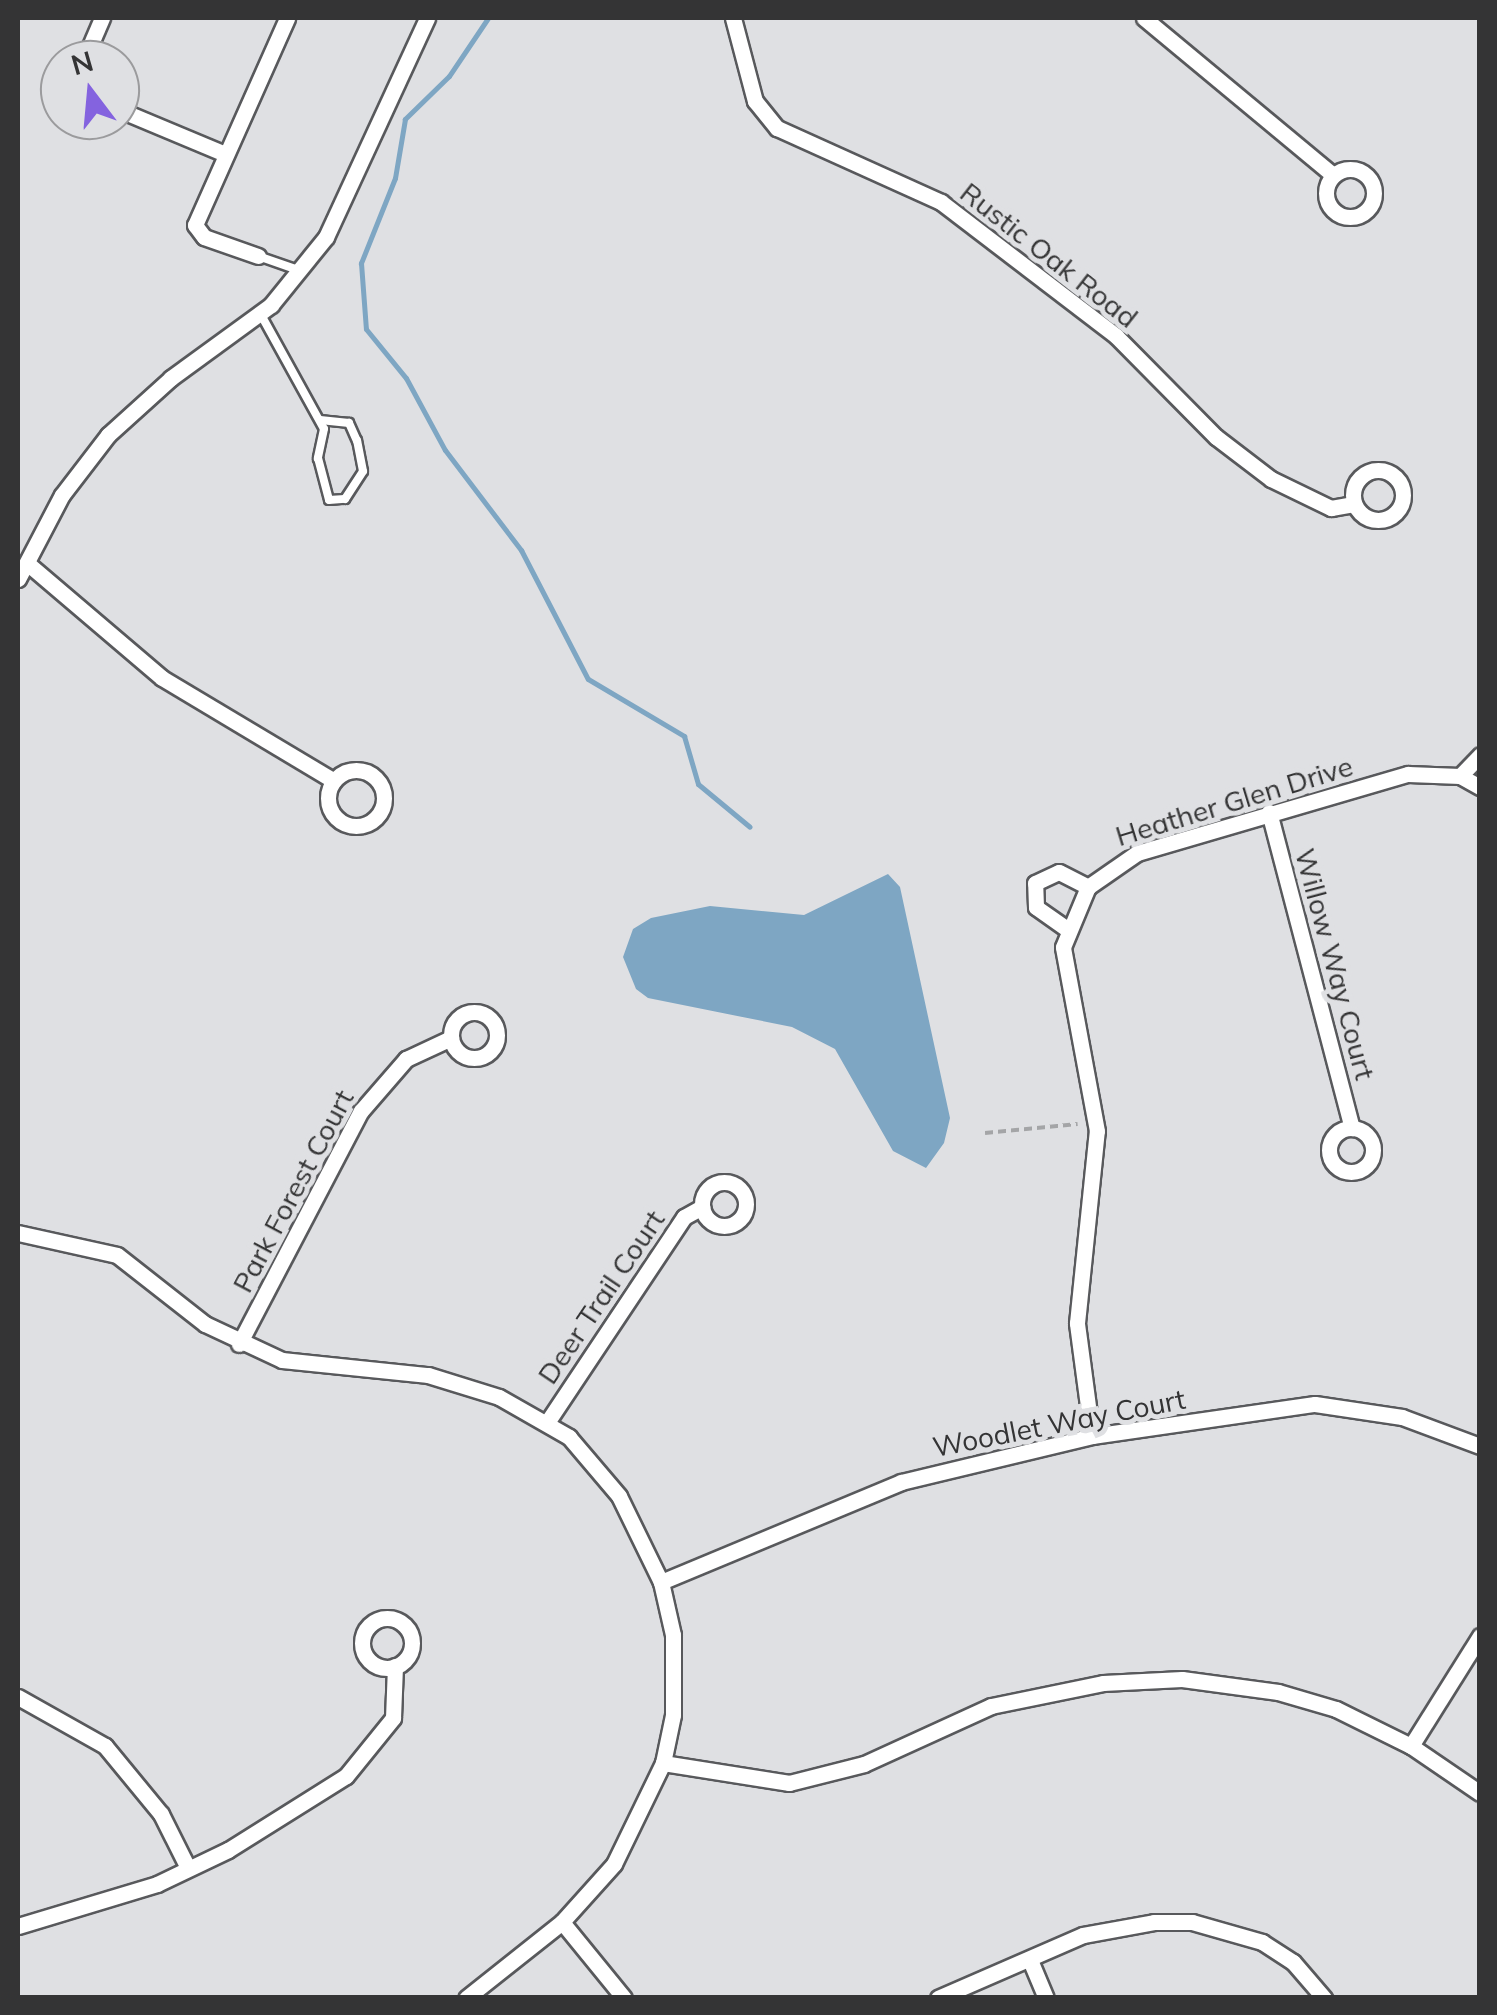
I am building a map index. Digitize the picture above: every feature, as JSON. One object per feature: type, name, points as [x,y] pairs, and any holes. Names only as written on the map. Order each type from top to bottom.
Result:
[{"type":"street","points":[[87,40],[102,18]]},
{"type":"street","points":[[258,256],[204,237],[195,225],[287,18]]},
{"type":"street","points":[[18,580],[62,495],[122,421],[260,313],[326,237],[427,18]]},
{"type":"street","points":[[1144,18],[1333,175]]},
{"type":"street","name":"Rustic Oak Road","points":[[734,25],[755,102],[777,128],[941,202],[1116,336],[1216,437],[1271,479],[1331,508],[1354,504]]},
{"type":"street","points":[[140,118],[225,154]]},
{"type":"street","points":[[27,562],[162,678],[334,781]]},
{"type":"street","points":[[1460,776],[1480,755]]},
{"type":"street","name":"Heather Glen Drive","points":[[1092,1436],[1076,1323],[1098,1130],[1064,972],[1068,928],[1088,887],[1137,853],[1408,774],[1460,776],[1480,787]]},
{"type":"street","name":"Willow Way Court","points":[[1269,812],[1352,1128]]},
{"type":"street","points":[[1068,928],[1036,907],[1035,883],[1059,872],[1088,887]]},
{"type":"street","name":"Park Forest Court","points":[[238,1344],[361,1111],[406,1059],[451,1038]]},
{"type":"street","name":"Deer Trail Court","points":[[548,1421],[684,1217],[702,1207]]},
{"type":"street","points":[[18,1233],[117,1255],[238,1344],[329,1368],[459,1382],[548,1421],[604,1476],[661,1582],[676,1669],[663,1763],[614,1864],[562,1922],[466,1998]]},
{"type":"street","name":"Woodlet Way Court","points":[[661,1582],[901,1482],[1092,1436],[1315,1404],[1402,1416],[1480,1446]]},
{"type":"street","points":[[1411,1746],[1480,1636]]},
{"type":"street","points":[[18,1926],[116,1898],[188,1868],[292,1813],[368,1756],[393,1718],[395,1666]]},
{"type":"street","points":[[663,1763],[789,1783],[864,1764],[992,1706],[1104,1683],[1182,1679],[1306,1699],[1411,1746],[1480,1792]]},
{"type":"street","points":[[18,1696],[105,1746],[160,1814],[188,1868]]},
{"type":"street","points":[[562,1922],[624,1998]]},
{"type":"street","points":[[938,1998],[1118,1927],[1192,1922],[1262,1942],[1293,1962],[1324,1998]]},
{"type":"street","points":[[1030,1960],[1046,1998]]},
{"type":"lane","points":[[258,256],[301,270]]},
{"type":"lane","points":[[260,313],[320,420],[322,484],[329,500],[344,499],[363,471],[357,441],[349,423],[320,420]]},
{"type":"path","points":[[985,1133],[1078,1124]]},
{"type":"water","points":[[888,874],[900,887],[950,1118],[944,1143],[926,1168],[893,1151],[835,1049],[792,1027],[648,998],[636,989],[623,957],[633,929],[651,918],[710,906],[804,915]]},
{"type":"waterway","points":[[488,18],[449,76],[405,119],[395,178],[361,263],[366,329],[406,378],[445,450],[521,550],[588,679],[684,736],[698,784],[750,827]]}]
